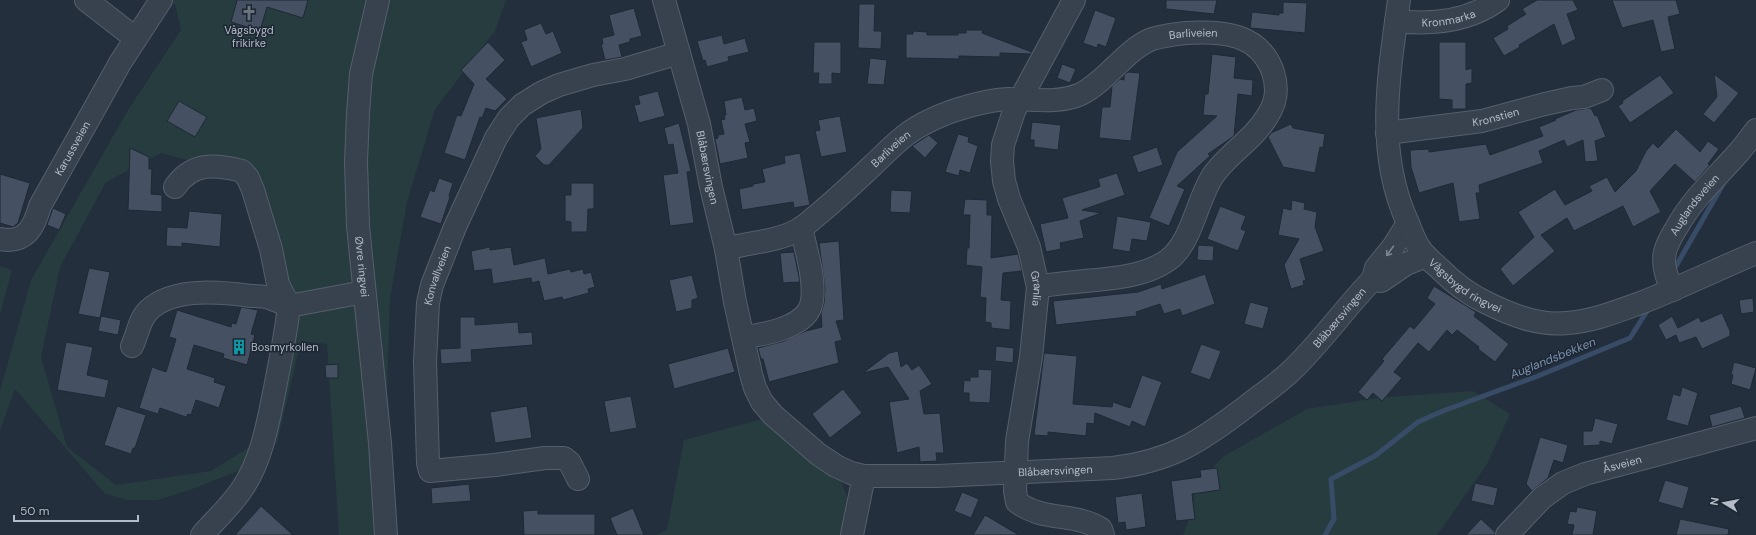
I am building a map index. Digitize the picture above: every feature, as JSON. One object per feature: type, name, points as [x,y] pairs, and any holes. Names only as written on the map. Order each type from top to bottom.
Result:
[{"type":"street","points":[[86,0],[135,38]]},
{"type":"street","name":"Karussveien","points":[[0,239],[8,241],[25,236],[32,228],[40,206],[135,38],[161,0]]},
{"type":"street","name":"Øvre ringvei","points":[[378,0],[364,62],[358,113],[356,162],[358,226],[380,444],[386,535]]},
{"type":"street","name":"Blåbærsvingen","points":[[664,0],[699,124],[711,187],[726,249],[735,302],[755,388],[762,402],[773,415],[818,454],[836,466],[864,476],[937,476],[1131,466],[1163,457],[1191,446],[1231,418],[1290,372],[1373,279],[1376,268],[1393,247],[1408,223]]},
{"type":"street","name":"Granlia","points":[[1074,0],[1020,100],[1008,128],[1003,145],[1002,161],[1004,181],[1009,199],[1029,247],[1038,287],[1030,357],[1017,441],[1017,473],[1014,491],[1017,502],[1023,506],[1042,514],[1085,520],[1101,529],[1103,535]]},
{"type":"street","name":"Kronmarka","points":[[1398,11],[1434,23],[1454,21],[1471,15],[1498,0]]},
{"type":"street","name":"Vågsbygd ringvei","points":[[1398,11],[1387,99],[1387,132],[1391,174],[1398,199],[1408,223],[1416,241],[1426,256],[1462,288],[1478,299],[1508,314],[1529,320],[1550,323],[1566,323],[1597,318],[1674,290],[1704,275],[1756,253]]},
{"type":"street","name":"Barliveien","points":[[726,249],[741,244],[768,240],[796,232],[832,203],[906,134],[948,112],[1004,99],[1069,99],[1083,93],[1106,77],[1135,50],[1151,39],[1184,33],[1224,34],[1242,38],[1255,44],[1266,56],[1277,87],[1276,99],[1261,126],[1214,174],[1206,187],[1196,216],[1180,247],[1170,259],[1155,268],[1138,273],[1038,287]]},
{"type":"street","name":"Konvallveien","points":[[578,479],[570,463],[564,458],[545,458],[495,466],[430,471],[428,463],[425,374],[428,303],[432,285],[455,227],[496,138],[509,118],[522,104],[559,85],[593,75],[625,69],[679,53]]},
{"type":"street","name":"Kronstien","points":[[1387,132],[1482,121],[1545,104],[1584,97],[1602,90]]},
{"type":"street","name":"Auglandsveien","points":[[1674,290],[1669,283],[1665,266],[1665,253],[1671,237],[1684,214],[1701,192],[1740,151],[1756,130]]},
{"type":"street","points":[[175,187],[190,172],[202,166],[216,166],[242,171],[248,178],[253,190],[270,249],[278,284],[289,306],[284,345],[268,422],[259,454],[240,493],[202,535]]},
{"type":"street","points":[[744,337],[767,333],[786,327],[796,322],[806,313],[812,301],[812,291],[807,253],[801,228]]},
{"type":"street","name":"Blåbærsvingen","points":[[1373,279],[1382,281],[1406,264],[1426,256]]},
{"type":"street","points":[[132,346],[141,322],[149,310],[165,300],[182,295],[217,293],[235,294],[271,298],[289,306],[364,292]]},
{"type":"street","name":"Åsveien","points":[[1507,535],[1542,498],[1563,483],[1604,468],[1756,428]]},
{"type":"street","points":[[852,535],[864,476]]},
{"type":"green space","points":[[164,0],[506,0],[495,31],[435,109],[407,202],[390,298],[387,393],[390,486],[389,535],[339,535],[327,344],[301,341],[277,443],[243,469],[190,490],[157,500],[128,500],[105,494],[15,389],[0,430],[0,391],[31,280],[128,110],[181,30],[175,4]],"holes":[[[161,153],[229,171],[264,232],[278,335],[264,438],[211,471],[116,485],[67,447],[41,357],[60,267],[106,182]]]},
{"type":"green space","points":[[0,266],[12,270],[0,314]]},
{"type":"green space","points":[[1473,391],[1510,414],[1486,466],[1437,535],[1183,535],[1193,509],[1194,487],[1224,456],[1307,409],[1377,398]]},
{"type":"green space","points":[[770,417],[835,465],[858,526],[857,535],[656,535],[667,530],[684,440]]},
{"type":"building","name":"Vågsbygd frikirke","points":[[237,0],[308,0],[303,18],[267,7],[260,31],[231,22]]},
{"type":"building","points":[[1166,0],[1217,0],[1214,14],[1166,9]]},
{"type":"building","points":[[1537,0],[1573,0],[1578,10],[1567,14],[1576,39],[1562,46],[1554,24],[1504,56],[1493,38],[1508,29],[1507,26],[1526,14],[1522,9]]},
{"type":"building","points":[[1612,0],[1676,0],[1680,14],[1668,17],[1675,49],[1661,52],[1653,20],[1622,28]]},
{"type":"building","points":[[1283,2],[1307,3],[1305,33],[1250,28],[1252,12],[1279,15],[1279,13],[1283,13]]},
{"type":"building","points":[[859,4],[875,4],[874,31],[882,31],[881,49],[858,48]]},
{"type":"building","points":[[634,8],[642,36],[630,39],[630,42],[619,45],[622,57],[605,60],[601,44],[603,44],[602,38],[614,35],[609,15]]},
{"type":"building","points":[[1095,10],[1116,18],[1106,47],[1098,44],[1097,48],[1083,43]]},
{"type":"building","points":[[541,23],[546,34],[553,31],[562,53],[531,67],[521,42],[527,40],[524,30]]},
{"type":"building","points":[[966,30],[983,30],[982,33],[1032,52],[1031,54],[1000,53],[1000,57],[959,56],[959,59],[906,58],[906,34],[913,34],[913,31],[927,32],[927,35],[958,35],[958,33],[966,33]]},
{"type":"building","points":[[722,35],[724,44],[745,38],[749,52],[728,57],[729,61],[707,67],[705,60],[703,61],[697,41]]},
{"type":"building","points":[[488,42],[505,60],[486,79],[507,99],[495,111],[486,108],[482,118],[480,117],[465,160],[444,153],[457,115],[461,116],[474,84],[461,70]]},
{"type":"building","points":[[814,42],[841,42],[841,74],[832,73],[832,84],[818,84],[819,73],[813,73]]},
{"type":"building","points":[[1439,42],[1466,42],[1466,70],[1472,68],[1472,83],[1466,84],[1466,109],[1452,109],[1452,100],[1439,99]]},
{"type":"building","points":[[1212,54],[1236,57],[1234,78],[1253,80],[1252,96],[1238,94],[1234,136],[1208,154],[1210,156],[1177,186],[1185,189],[1169,226],[1149,218],[1177,152],[1217,116],[1203,115],[1205,94],[1208,94]]},
{"type":"building","points":[[870,58],[887,60],[884,85],[867,84]]},
{"type":"building","points":[[1062,64],[1076,69],[1070,83],[1057,78]]},
{"type":"building","points":[[1128,72],[1140,73],[1131,141],[1099,138],[1102,107],[1110,107],[1112,86],[1120,79],[1124,80],[1124,75]]},
{"type":"building","points":[[1714,74],[1739,93],[1714,123],[1703,114],[1717,97]]},
{"type":"building","points":[[1660,75],[1674,93],[1630,123],[1618,106],[1623,103],[1622,101]]},
{"type":"building","points":[[658,91],[665,116],[639,123],[634,105],[640,104],[638,96]]},
{"type":"building","points":[[742,97],[745,110],[754,108],[757,121],[745,124],[750,142],[745,143],[748,158],[720,164],[715,139],[718,138],[718,135],[724,134],[721,120],[725,119],[724,115],[726,115],[724,101]]},
{"type":"building","points":[[179,101],[207,117],[195,137],[167,121]]},
{"type":"building","points":[[1591,108],[1595,116],[1597,115],[1606,137],[1595,141],[1598,161],[1585,162],[1583,140],[1567,147],[1564,140],[1539,151],[1543,163],[1479,185],[1480,193],[1476,193],[1480,219],[1459,222],[1453,183],[1419,193],[1411,167],[1410,150],[1429,149],[1429,152],[1486,144],[1490,155],[1543,136],[1539,127],[1556,120],[1555,119],[1576,110]]},
{"type":"building","points":[[581,109],[582,129],[549,165],[544,165],[535,156],[541,149],[536,118]]},
{"type":"building","points":[[840,116],[847,152],[821,157],[815,131],[820,130],[818,120]]},
{"type":"building","points":[[1032,122],[1061,125],[1058,150],[1034,147],[1034,140],[1030,140]]},
{"type":"building","points":[[679,123],[691,171],[687,172],[694,223],[670,226],[663,175],[678,173],[673,144],[668,145],[664,128]]},
{"type":"building","points":[[1291,124],[1293,128],[1325,134],[1323,148],[1320,147],[1315,173],[1283,167],[1268,137],[1271,133]]},
{"type":"building","points":[[1676,129],[1700,152],[1708,141],[1719,149],[1708,164],[1710,165],[1695,182],[1675,164],[1650,191],[1661,212],[1633,227],[1623,206],[1574,231],[1567,218],[1541,235],[1555,251],[1513,286],[1500,269],[1534,237],[1518,212],[1555,189],[1565,205],[1592,191],[1589,186],[1607,177],[1615,192],[1636,171],[1646,151],[1653,143],[1658,148]]},
{"type":"building","points":[[958,134],[969,137],[968,142],[978,146],[970,173],[960,170],[959,176],[945,172]]},
{"type":"building","points":[[929,135],[938,143],[925,158],[912,146]]},
{"type":"building","points":[[1157,147],[1163,165],[1138,173],[1132,156]]},
{"type":"building","points":[[130,148],[149,157],[149,169],[152,169],[151,194],[162,195],[162,212],[128,210]]},
{"type":"building","points":[[800,153],[810,205],[794,208],[793,202],[742,210],[739,189],[765,182],[762,169],[785,163],[784,156]]},
{"type":"building","points":[[1117,173],[1125,195],[1082,210],[1101,213],[1080,221],[1084,238],[1060,243],[1061,249],[1046,252],[1040,224],[1068,218],[1062,198],[1099,187],[1098,179]]},
{"type":"building","points":[[0,174],[30,183],[18,223],[13,227],[0,223]]},
{"type":"building","points":[[439,178],[453,183],[441,224],[420,217],[430,190],[434,192]]},
{"type":"building","points":[[571,183],[594,183],[594,209],[588,209],[587,232],[571,232],[571,222],[565,221],[565,195],[571,195]]},
{"type":"building","points":[[891,190],[912,191],[910,213],[890,212]]},
{"type":"building","points":[[965,199],[987,200],[987,215],[992,215],[991,258],[1018,254],[1022,271],[1003,273],[1001,300],[1011,301],[1010,330],[991,328],[991,323],[985,322],[986,298],[980,297],[982,267],[966,265],[967,248],[969,248],[970,215],[963,215]]},
{"type":"building","points":[[1292,200],[1305,203],[1304,209],[1317,212],[1315,227],[1324,251],[1300,259],[1306,280],[1303,281],[1304,285],[1291,289],[1284,265],[1299,239],[1278,235],[1283,208],[1291,210]]},
{"type":"building","points":[[1220,206],[1246,216],[1241,229],[1246,231],[1238,251],[1207,239]]},
{"type":"building","points":[[53,208],[66,214],[59,230],[47,225]]},
{"type":"building","points":[[189,211],[222,214],[220,247],[182,243],[182,247],[166,246],[167,227],[187,228]]},
{"type":"building","points":[[1117,216],[1151,222],[1147,241],[1132,239],[1130,252],[1112,249]]},
{"type":"building","points":[[839,241],[844,320],[836,321],[842,340],[835,342],[839,363],[769,382],[763,359],[761,359],[758,348],[784,341],[806,331],[822,327],[821,313],[824,303],[825,289],[819,243]]},
{"type":"building","points":[[1198,245],[1214,246],[1213,261],[1197,260]]},
{"type":"building","points":[[490,247],[490,250],[511,247],[514,265],[545,258],[548,274],[570,269],[571,272],[583,269],[584,274],[591,272],[595,287],[588,289],[589,293],[563,300],[562,297],[544,301],[539,281],[532,283],[531,278],[493,284],[491,269],[474,271],[471,251]]},
{"type":"building","points":[[794,252],[800,282],[783,283],[780,253]]},
{"type":"building","points":[[89,268],[110,272],[100,318],[78,314]]},
{"type":"building","points":[[1205,274],[1215,304],[1182,316],[1180,309],[1164,314],[1160,304],[1136,312],[1137,316],[1056,325],[1053,301],[1138,292],[1161,284],[1162,289]]},
{"type":"building","points":[[692,275],[698,298],[692,300],[692,308],[676,312],[669,280]]},
{"type":"building","points":[[1434,286],[1476,312],[1474,316],[1509,344],[1495,362],[1457,330],[1452,335],[1447,330],[1429,352],[1418,343],[1394,372],[1402,378],[1382,401],[1373,393],[1367,400],[1358,392],[1384,361],[1382,359],[1410,326],[1414,329],[1435,304],[1427,298]]},
{"type":"building","points":[[1753,298],[1754,312],[1741,314],[1739,300]]},
{"type":"building","points":[[1250,302],[1269,307],[1263,329],[1244,324]]},
{"type":"building","points":[[241,307],[258,310],[251,334],[255,335],[247,365],[223,358],[224,354],[194,345],[187,369],[215,378],[214,382],[226,386],[219,408],[196,400],[191,415],[188,414],[186,417],[160,408],[158,414],[139,408],[152,367],[166,372],[176,339],[169,337],[177,310],[231,327],[232,323],[236,324]]},
{"type":"building","points":[[1722,313],[1730,331],[1730,336],[1702,349],[1696,337],[1679,343],[1676,335],[1666,340],[1658,325],[1672,316],[1678,328],[1699,317],[1701,322]]},
{"type":"building","points":[[101,316],[121,320],[118,335],[98,331]]},
{"type":"building","points":[[460,317],[475,317],[475,325],[518,322],[519,333],[532,332],[533,345],[471,350],[472,362],[441,364],[440,349],[460,348]]},
{"type":"building","points":[[66,342],[93,347],[87,375],[109,380],[105,398],[57,390]]},
{"type":"building","points":[[1201,344],[1221,351],[1210,380],[1190,373]]},
{"type":"building","points":[[996,346],[1014,348],[1013,363],[995,361]]},
{"type":"building","points":[[728,348],[735,372],[674,389],[668,364]]},
{"type":"building","points":[[898,351],[901,367],[907,363],[912,370],[919,365],[932,384],[920,391],[924,414],[940,413],[944,453],[936,453],[937,461],[920,462],[919,447],[897,453],[889,402],[909,399],[888,367],[863,373],[889,353]]},
{"type":"building","points":[[1044,353],[1077,356],[1073,404],[1112,407],[1113,402],[1130,408],[1142,375],[1162,382],[1145,427],[1132,421],[1130,427],[1095,413],[1094,424],[1087,423],[1086,436],[1048,432],[1048,436],[1034,435]]},
{"type":"building","points":[[1734,362],[1756,368],[1750,390],[1731,384],[1733,375],[1731,374]]},
{"type":"building","points":[[338,364],[338,378],[326,378],[325,365]]},
{"type":"building","points":[[978,369],[992,370],[990,403],[969,402],[969,393],[963,393],[964,380],[970,381],[970,377],[978,377]]},
{"type":"building","points":[[1682,387],[1698,393],[1688,426],[1666,420],[1673,394],[1680,396]]},
{"type":"building","points":[[843,389],[862,413],[830,438],[812,414]]},
{"type":"building","points":[[631,396],[637,428],[610,433],[604,401]]},
{"type":"building","points":[[117,406],[146,415],[135,448],[133,448],[131,454],[104,445]]},
{"type":"building","points":[[527,406],[532,438],[495,443],[490,412]]},
{"type":"building","points":[[1741,406],[1745,418],[1712,427],[1709,415]]},
{"type":"building","points":[[1595,418],[1618,424],[1612,444],[1600,441],[1600,445],[1583,446],[1583,431],[1592,431]]},
{"type":"building","points":[[1540,437],[1568,445],[1563,463],[1554,460],[1548,478],[1532,491],[1526,484]]},
{"type":"building","points":[[1217,468],[1220,490],[1192,494],[1195,519],[1176,521],[1171,481],[1201,477],[1200,470]]},
{"type":"building","points":[[1665,480],[1689,487],[1683,509],[1658,502]]},
{"type":"building","points":[[1475,483],[1498,488],[1494,506],[1471,501]]},
{"type":"building","points":[[469,484],[471,501],[432,504],[431,488]]},
{"type":"building","points":[[962,492],[979,499],[971,518],[954,511]]},
{"type":"building","points":[[1142,493],[1146,527],[1126,530],[1125,522],[1118,523],[1115,497]]},
{"type":"building","points":[[261,506],[293,535],[235,535]]},
{"type":"building","points":[[1577,507],[1597,511],[1593,535],[1572,535],[1574,525],[1567,524],[1570,511],[1576,512]]},
{"type":"building","points":[[633,508],[644,535],[617,535],[610,518]]},
{"type":"building","points":[[538,510],[538,514],[595,514],[595,535],[524,535],[523,511]]},
{"type":"building","points":[[985,515],[1019,535],[973,535]]},
{"type":"building","points":[[1481,519],[1495,532],[1495,535],[1466,535]]},
{"type":"building","points":[[1680,519],[1729,529],[1728,535],[1676,535]]},
{"type":"waterway","name":"Auglandsbekken","points":[[1672,273],[1725,181]]},
{"type":"waterway","name":"Auglandsbekken","points":[[1325,535],[1334,519],[1331,479],[1375,456],[1418,422],[1443,411],[1538,376],[1630,338],[1649,308]]},
{"type":"place","name":"Vågsbygd frikirke","points":[[249,13]]},
{"type":"place","name":"Bosmyrkollen","points":[[239,347]]}]
